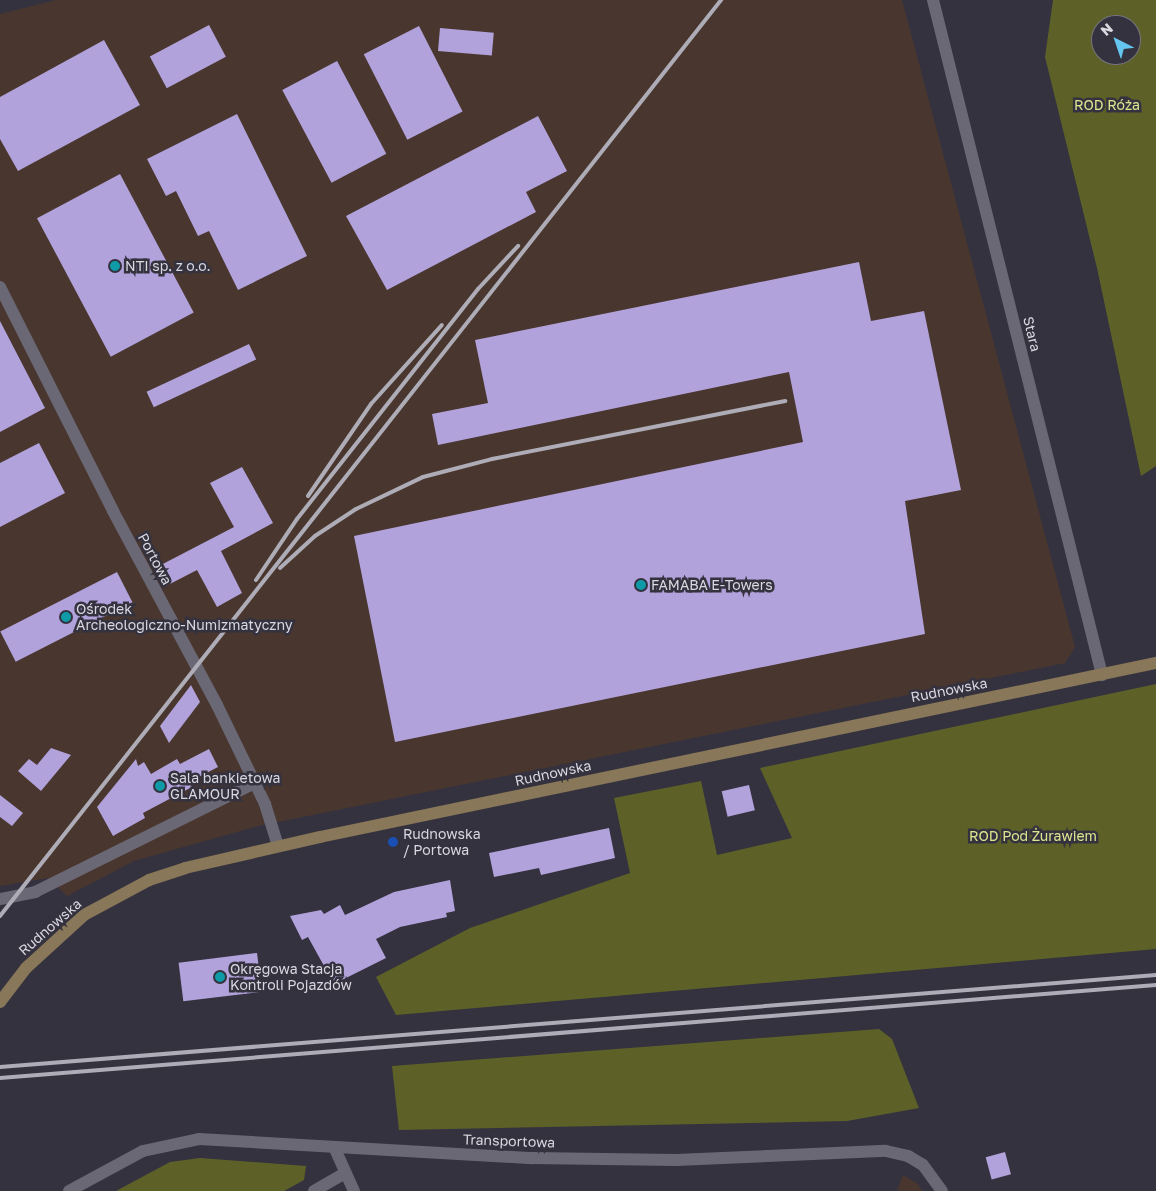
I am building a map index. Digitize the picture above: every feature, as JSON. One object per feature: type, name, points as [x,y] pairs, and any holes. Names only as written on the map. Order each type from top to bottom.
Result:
[{"type":"main road","name":"Rudnowska","points":[[0,1002],[26,968],[84,915],[115,896],[185,868],[278,846],[1156,664]]},
{"type":"street","name":"Stara","points":[[933,0],[1102,674]]},
{"type":"street","name":"Portowa","points":[[0,287],[265,804],[278,846]]},
{"type":"street","points":[[0,899],[35,892],[255,784]]},
{"type":"street","name":"Transportowa","points":[[70,1191],[144,1151],[171,1143],[199,1139],[335,1149],[532,1158],[676,1160],[886,1151],[908,1156],[923,1165],[942,1191]]},
{"type":"street","points":[[335,1149],[344,1174],[354,1191]]},
{"type":"street","points":[[314,1191],[344,1174]]},
{"type":"shaded area","points":[[56,0],[902,0],[1075,647],[1065,663],[258,826],[134,861],[67,896],[48,878],[0,886],[0,14]]},
{"type":"shaded area","points":[[903,1175],[918,1184],[922,1191],[897,1191]]},
{"type":"green space","name":"ROD Róża","points":[[1053,0],[1156,0],[1156,466],[1141,476],[1097,268],[1045,57]]},
{"type":"green space","name":"ROD Pod Żurawiem","points":[[1156,684],[1156,949],[396,1015],[376,977],[470,928],[630,873],[614,798],[701,781],[717,855],[792,838],[760,768]]},
{"type":"green space","points":[[879,1029],[892,1039],[919,1108],[847,1121],[399,1130],[392,1066]]},
{"type":"green space","points":[[200,1158],[306,1166],[304,1180],[284,1191],[116,1191],[170,1162]]},
{"type":"building","points":[[209,25],[226,57],[167,88],[150,56]]},
{"type":"building","points":[[419,26],[463,112],[407,140],[364,54]]},
{"type":"building","points":[[440,28],[494,33],[492,56],[438,51]]},
{"type":"building","points":[[104,40],[140,105],[18,171],[0,139],[0,97]]},
{"type":"building","points":[[337,61],[386,154],[332,183],[282,90]]},
{"type":"building","points":[[237,114],[307,256],[238,290],[209,231],[198,236],[176,191],[166,196],[147,159]]},
{"type":"building","points":[[538,116],[567,171],[526,192],[536,212],[387,290],[346,216]]},
{"type":"building","name":"NTI sp. z o.o.","points":[[120,174],[194,313],[111,357],[37,218]]},
{"type":"building","name":"FAMABA E-Towers","points":[[859,262],[871,321],[924,311],[961,490],[905,501],[925,634],[395,742],[354,536],[803,442],[789,372],[438,445],[432,414],[488,403],[475,340]]},
{"type":"building","points":[[0,321],[45,408],[0,432]]},
{"type":"building","points":[[249,344],[256,359],[154,407],[147,392]]},
{"type":"building","points":[[39,443],[65,493],[0,527],[0,463]]},
{"type":"building","points":[[242,467],[273,523],[221,551],[242,593],[217,607],[197,570],[166,586],[157,567],[234,527],[210,483]]},
{"type":"building","name":"Ośrodek Archeologiczno-Numizmatyczny","points":[[117,572],[132,602],[16,662],[0,631]]},
{"type":"building","points":[[191,685],[200,702],[169,743],[160,726]]},
{"type":"building","points":[[51,748],[71,755],[41,791],[18,771],[29,759],[37,765]]},
{"type":"building","points":[[209,749],[218,767],[189,782],[192,787],[143,813],[145,818],[113,836],[97,807],[136,759],[138,766],[144,762],[151,774],[177,759],[180,764]]},
{"type":"building","points":[[749,785],[755,810],[728,817],[722,791]]},
{"type":"building","points":[[0,795],[23,813],[12,826],[0,817]]},
{"type":"building","points":[[609,828],[615,858],[541,875],[539,868],[494,877],[489,853]]},
{"type":"building","points":[[450,880],[455,911],[446,913],[447,917],[400,927],[376,939],[386,958],[334,984],[308,937],[302,940],[290,916],[321,910],[324,914],[340,905],[345,915],[394,892]]},
{"type":"building","name":"Okręgowa Stacja Kontroli Pojazdów","points":[[257,953],[262,992],[183,1001],[179,963]]},
{"type":"building","points":[[1005,1152],[1011,1174],[992,1179],[986,1157]]},
{"type":"railway","points":[[0,916],[721,0]]},
{"type":"railway","points":[[256,580],[297,519],[478,289],[518,246]]},
{"type":"railway","points":[[308,496],[371,404],[442,325]]},
{"type":"railway","points":[[280,568],[315,536],[356,509],[423,477],[492,459],[785,401]]},
{"type":"railway","points":[[0,1067],[1156,975]]},
{"type":"railway","points":[[0,1078],[1156,985]]},
{"type":"place","name":"NTI sp. z o.o.","points":[[115,266]]},
{"type":"place","name":"FAMABA E-Towers","points":[[641,585]]},
{"type":"place","name":"Ośrodek Archeologiczno-Numizmatyczny","points":[[66,617]]},
{"type":"place","name":"Sala bankietowa GLAMOUR","points":[[160,786]]},
{"type":"place","name":"Rudnowska / Portowa","points":[[393,842]]},
{"type":"place","name":"Okręgowa Stacja Kontroli Pojazdów","points":[[220,977]]}]
